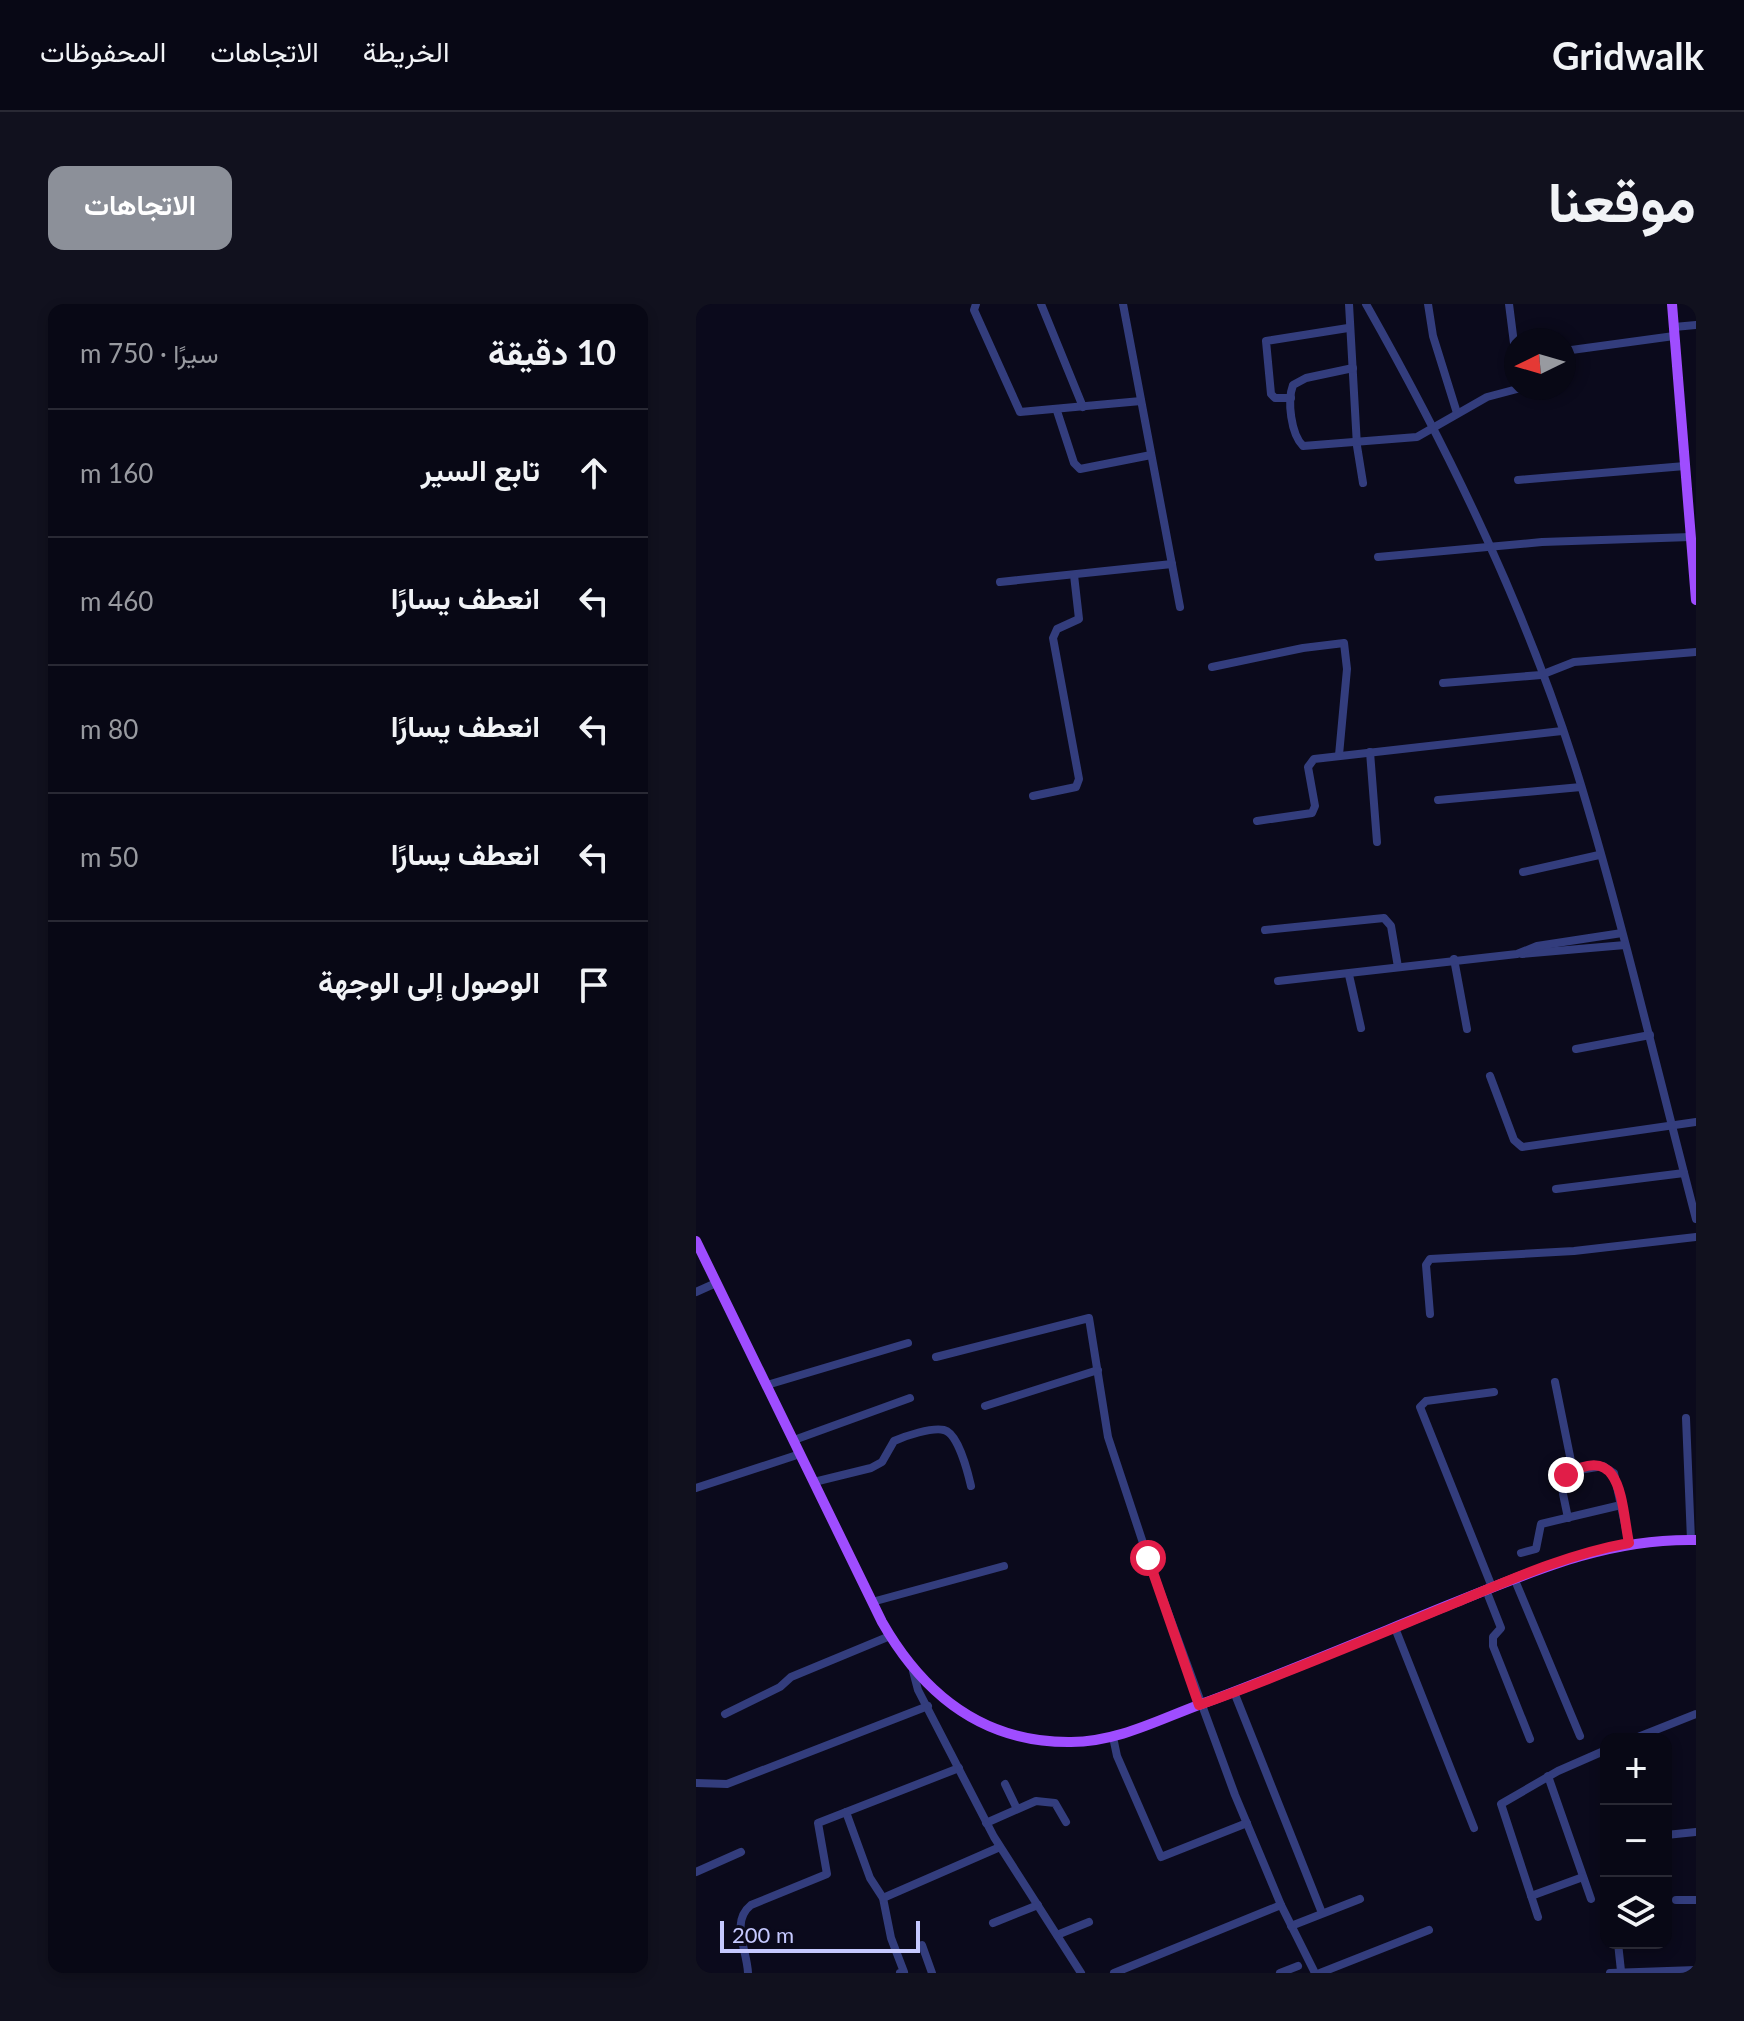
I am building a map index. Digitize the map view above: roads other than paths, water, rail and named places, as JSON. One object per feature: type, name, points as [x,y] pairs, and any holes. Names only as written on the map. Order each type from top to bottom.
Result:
[{"type":"main road","points":[[1672,304],[1696,600]]},
{"type":"main road","points":[[696,1241],[890,1636],[913,1671],[954,1708],[1010,1733],[1052,1742],[1113,1737],[1588,1551],[1629,1543],[1694,1540]]},
{"type":"street","points":[[976,304],[974,310],[1018,410],[1025,414],[1141,401]]},
{"type":"street","points":[[1041,304],[1083,407]]},
{"type":"street","points":[[1123,304],[1180,607]]},
{"type":"street","points":[[1349,304],[1348,328],[1363,483]]},
{"type":"street","points":[[1366,304],[1490,548],[1562,731],[1622,933],[1696,1219]]},
{"type":"street","points":[[1428,304],[1433,336],[1457,413]]},
{"type":"street","points":[[1509,304],[1512,328]]},
{"type":"street","points":[[1576,349],[1696,325]]},
{"type":"street","points":[[1291,398],[1278,399],[1271,394],[1266,341],[1348,328]]},
{"type":"street","points":[[1353,368],[1298,381],[1291,391],[1295,433],[1303,446],[1417,437],[1487,397],[1504,392]]},
{"type":"street","points":[[1057,411],[1074,463],[1080,469],[1151,455]]},
{"type":"street","points":[[1518,480],[1685,466]]},
{"type":"street","points":[[1378,557],[1542,542],[1691,537]]},
{"type":"street","points":[[1000,582],[1172,564]]},
{"type":"street","points":[[1033,796],[1076,787],[1079,779],[1053,638],[1057,629],[1079,619],[1074,575]]},
{"type":"street","points":[[1212,667],[1303,648],[1344,643],[1347,669],[1339,755]]},
{"type":"street","points":[[1443,683],[1541,675],[1569,662],[1696,652]]},
{"type":"street","points":[[1257,821],[1312,813],[1315,806],[1309,763],[1339,755],[1562,731]]},
{"type":"street","points":[[1370,752],[1377,842]]},
{"type":"street","points":[[1438,800],[1581,787]]},
{"type":"street","points":[[1523,872],[1599,855]]},
{"type":"street","points":[[1265,930],[1384,918],[1391,926],[1398,967]]},
{"type":"street","points":[[1517,954],[1537,946],[1622,933]]},
{"type":"street","points":[[1278,981],[1349,975],[1454,959],[1540,955],[1625,945]]},
{"type":"street","points":[[1454,959],[1467,1029]]},
{"type":"street","points":[[1349,975],[1361,1028]]},
{"type":"street","points":[[1576,1049],[1650,1035]]},
{"type":"street","points":[[1490,1076],[1514,1140],[1522,1147],[1696,1122]]},
{"type":"street","points":[[1556,1189],[1684,1173]]},
{"type":"street","points":[[1430,1314],[1426,1265],[1430,1259],[1574,1251],[1696,1237]]},
{"type":"street","points":[[696,1292],[716,1283]]},
{"type":"street","points":[[936,1357],[1089,1318],[1108,1437],[1199,1705],[1291,1926],[1318,1973],[1429,1930]]},
{"type":"street","points":[[767,1385],[908,1343]]},
{"type":"street","points":[[985,1406],[1098,1370]]},
{"type":"street","points":[[1555,1382],[1573,1471]]},
{"type":"street","points":[[1494,1392],[1426,1401],[1420,1407],[1489,1588],[1501,1628],[1493,1637],[1493,1646],[1530,1739]]},
{"type":"street","points":[[794,1440],[910,1398]]},
{"type":"street","points":[[1686,1418],[1694,1540]]},
{"type":"street","points":[[814,1482],[871,1468],[882,1462],[894,1441],[941,1430],[949,1433],[964,1457],[971,1486]]},
{"type":"street","points":[[696,1488],[800,1454]]},
{"type":"street","points":[[1568,1518],[1564,1480],[1573,1471],[1603,1466],[1610,1469],[1629,1543]]},
{"type":"street","points":[[1521,1553],[1536,1549],[1541,1524],[1621,1505]]},
{"type":"street","points":[[872,1602],[1004,1566]]},
{"type":"street","points":[[1514,1578],[1580,1736]]},
{"type":"street","points":[[1395,1628],[1474,1828]]},
{"type":"street","points":[[725,1714],[780,1687],[791,1677],[890,1636]]},
{"type":"street","points":[[913,1671],[914,1682],[986,1823],[1081,1973]]},
{"type":"street","points":[[1234,1692],[1322,1913]]},
{"type":"street","points":[[696,1783],[727,1784],[928,1706]]},
{"type":"street","points":[[1648,1733],[1696,1714]]},
{"type":"street","points":[[1113,1737],[1117,1756],[1161,1857],[1247,1823]]},
{"type":"street","points":[[1538,1917],[1501,1806],[1502,1801],[1600,1753]]},
{"type":"street","points":[[748,1973],[739,1922],[741,1912],[827,1874],[816,1825],[959,1768]]},
{"type":"street","points":[[1548,1776],[1591,1899]]},
{"type":"street","points":[[1005,1784],[1017,1809]]},
{"type":"street","points":[[986,1823],[1017,1809],[1049,1800],[1059,1807],[1066,1822]]},
{"type":"street","points":[[846,1812],[870,1878],[883,1898],[891,1938],[904,1972],[900,1973]]},
{"type":"street","points":[[1672,1834],[1696,1832]]},
{"type":"street","points":[[883,1898],[1000,1847]]},
{"type":"street","points":[[696,1872],[741,1852]]},
{"type":"street","points":[[1531,1896],[1583,1877]]},
{"type":"street","points":[[1291,1926],[1360,1899]]},
{"type":"street","points":[[1676,1900],[1696,1900]]},
{"type":"street","points":[[993,1923],[1038,1905]]},
{"type":"street","points":[[1114,1973],[1281,1905]]},
{"type":"street","points":[[1057,1935],[1089,1922]]},
{"type":"street","points":[[922,1945],[932,1973]]},
{"type":"street","points":[[1619,1949],[1621,1971]]},
{"type":"street","points":[[1280,1973],[1298,1966]]},
{"type":"street","points":[[1610,1973],[1696,1970]]}]
